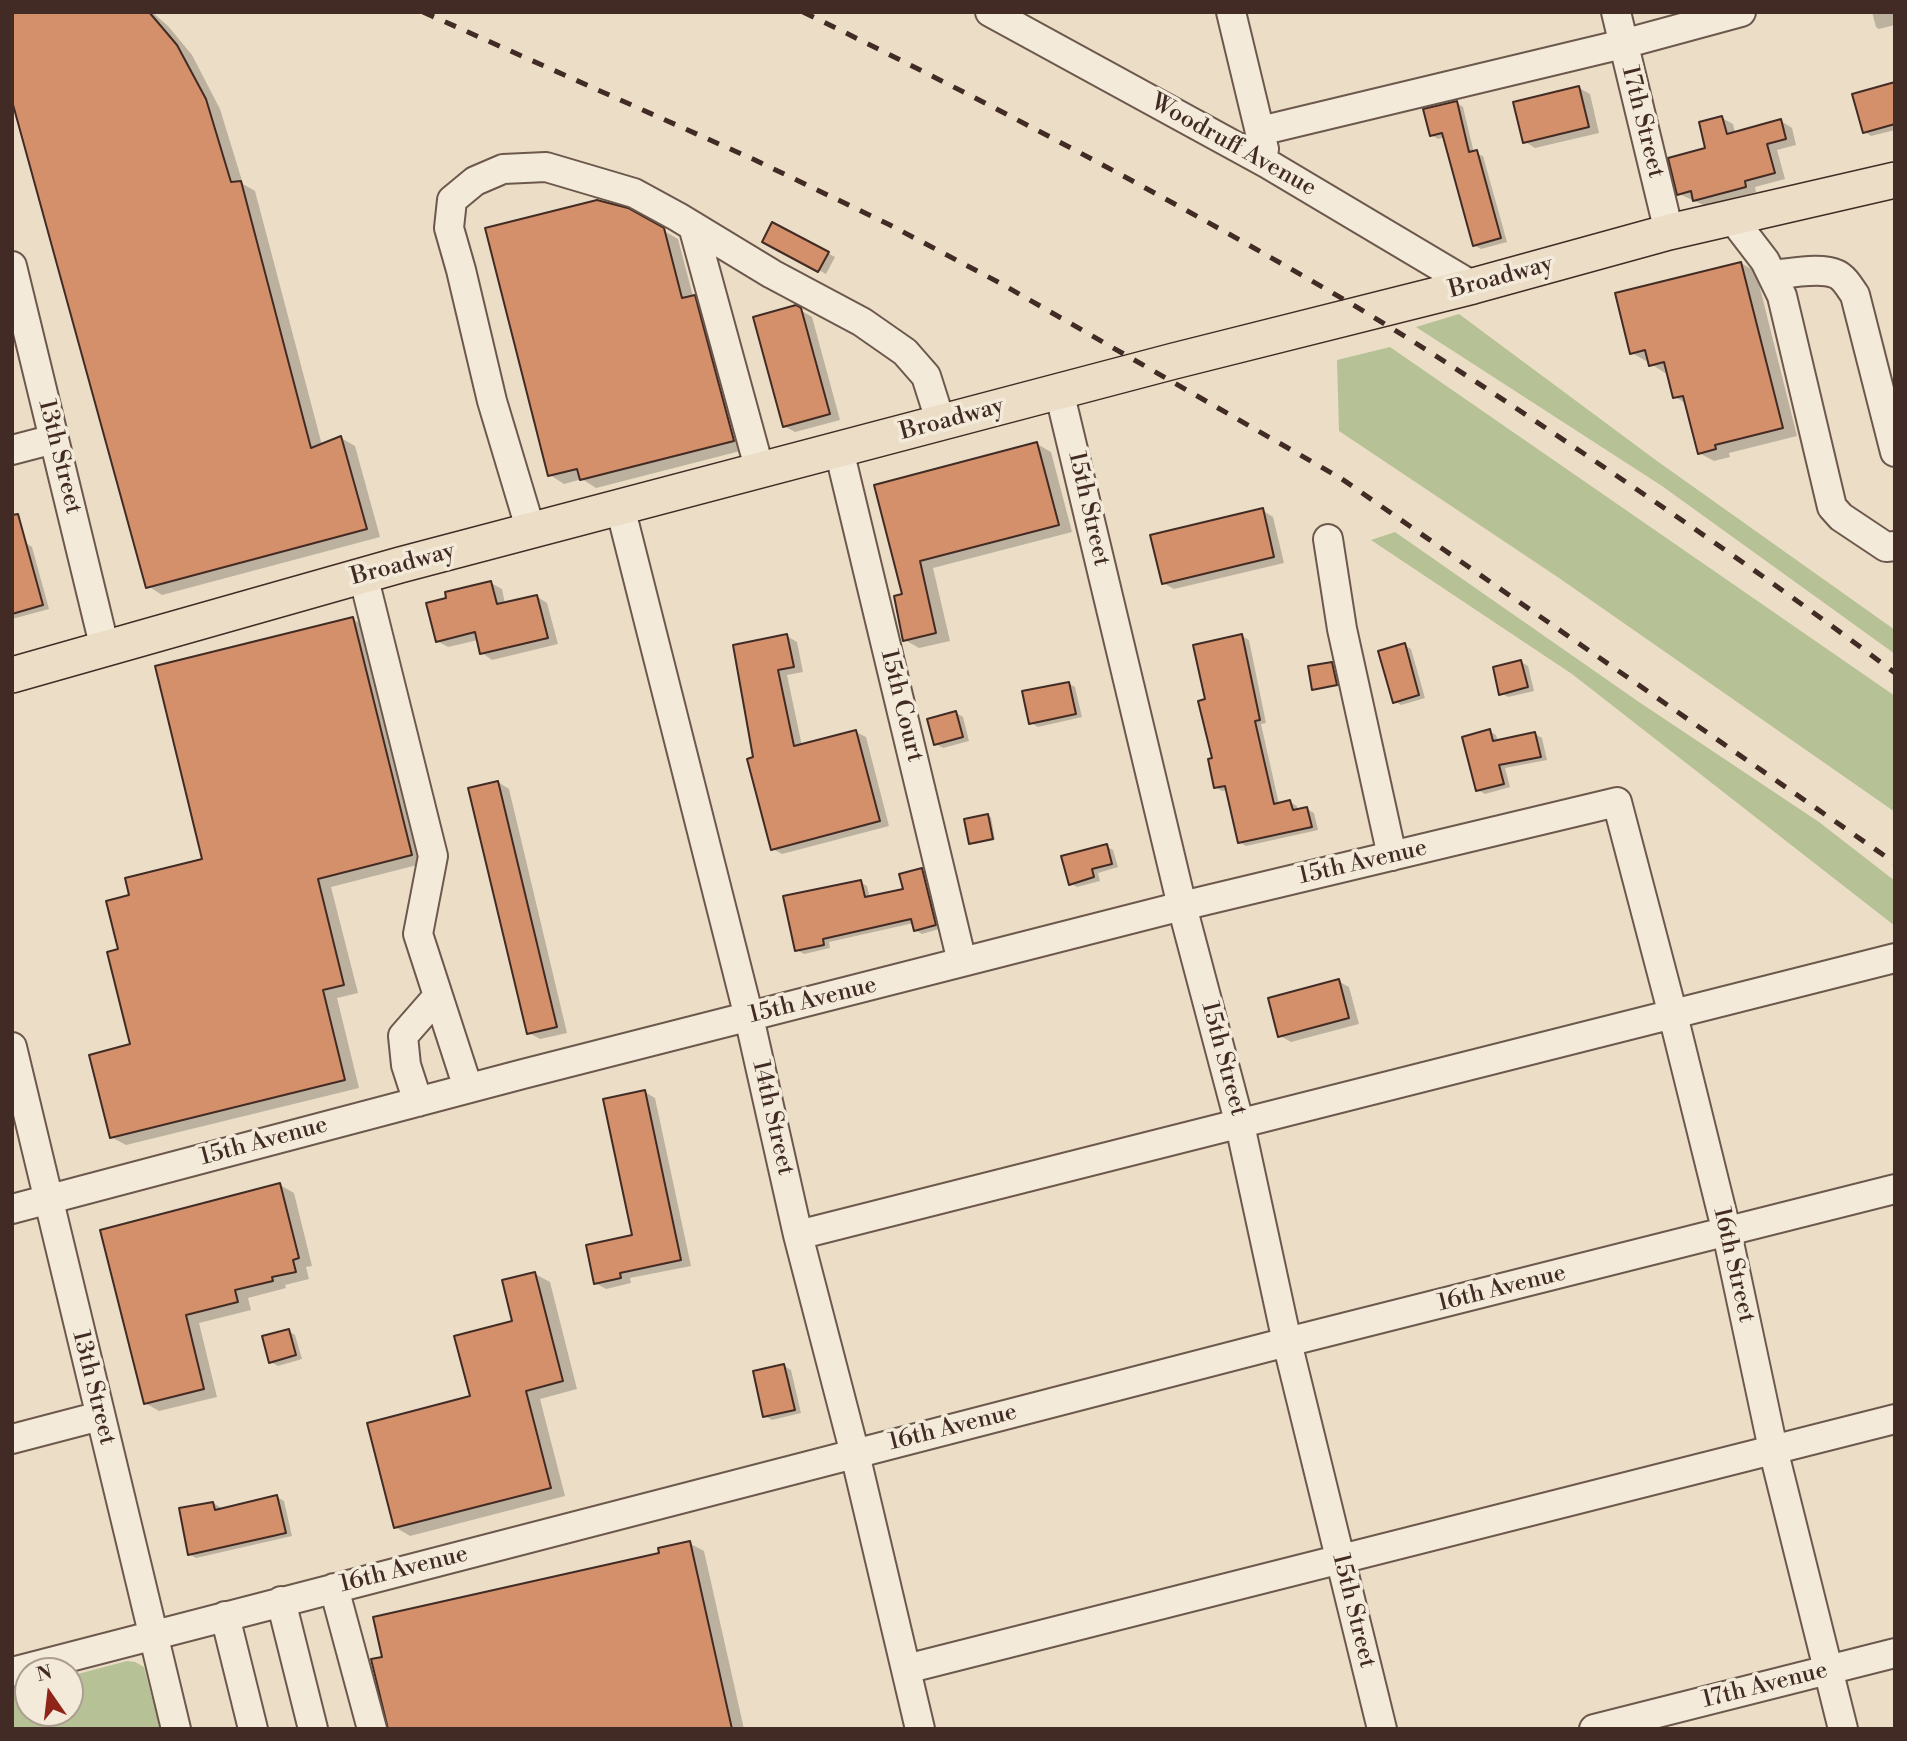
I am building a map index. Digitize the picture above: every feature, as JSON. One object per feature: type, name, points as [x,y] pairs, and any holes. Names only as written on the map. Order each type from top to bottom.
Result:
[{"type":"main road","name":"Broadway","points":[[12,675],[363,575],[1059,391],[1473,286],[1669,232],[1895,180]]},
{"type":"street","name":"Woodruff Avenue","points":[[990,12],[1268,164],[1473,286]]},
{"type":"street","points":[[1231,12],[1268,164]]},
{"type":"street","name":"17th Street","points":[[1616,12],[1669,232]]},
{"type":"street","points":[[1260,131],[1623,44],[1741,12]]},
{"type":"street","points":[[531,531],[492,401],[449,229],[452,200],[475,181],[503,169],[546,167],[634,193],[772,274],[862,322],[905,352],[926,376],[941,423]]},
{"type":"street","points":[[1732,218],[1773,275],[1782,296],[1832,507],[1841,517],[1886,547],[1895,546]]},
{"type":"street","points":[[693,226],[760,471]]},
{"type":"street","name":"13th Street","points":[[12,266],[105,649]]},
{"type":"street","points":[[1773,275],[1821,271],[1836,274],[1855,295],[1895,452]]},
{"type":"street","name":"15th Street","points":[[1059,391],[1182,906],[1240,1125],[1287,1342],[1382,1729]]},
{"type":"street","points":[[12,450],[54,439]]},
{"type":"street","name":"15th Court","points":[[839,450],[962,962]]},
{"type":"street","name":"14th Street","points":[[620,507],[749,1017],[798,1235],[855,1454],[920,1729]]},
{"type":"street","points":[[1328,539],[1342,629],[1392,856]]},
{"type":"street","points":[[363,575],[433,856],[418,934],[468,1088]]},
{"type":"street","name":"15th Avenue","points":[[12,1209],[468,1088],[1182,906],[1617,802]]},
{"type":"street","name":"16th Street","points":[[1617,802],[1727,1233],[1773,1449],[1843,1729]]},
{"type":"street","points":[[798,1235],[1895,958]]},
{"type":"street","points":[[418,1102],[406,1065],[403,1036],[438,996]]},
{"type":"street","name":"13th Street","points":[[12,1047],[176,1729]]},
{"type":"street","name":"16th Avenue","points":[[12,1672],[1287,1342],[1895,1189]]},
{"type":"street","points":[[12,1439],[100,1416]]},
{"type":"street","points":[[906,1669],[1895,1419]]},
{"type":"street","points":[[334,1588],[372,1729]]},
{"type":"street","points":[[281,1601],[313,1729]]},
{"type":"street","points":[[225,1616],[253,1729]]},
{"type":"street","name":"17th Avenue","points":[[1594,1729],[1895,1653]]},
{"type":"green space","points":[[1459,314],[1657,461],[1895,630],[1895,654],[1662,486],[1416,327]]},
{"type":"green space","points":[[1390,347],[1895,696],[1895,812],[1559,578],[1339,431],[1337,360]]},
{"type":"green space","points":[[1395,532],[1639,702],[1819,822],[1895,881],[1895,926],[1572,674],[1371,540]]},
{"type":"green space","points":[[127,1661],[144,1667],[160,1729],[12,1729],[14,1690],[14,1727],[84,1727],[84,1672]]},
{"type":"building","points":[[12,12],[149,12],[177,45],[206,99],[231,182],[241,181],[311,448],[341,436],[367,529],[146,588],[12,101]]},
{"type":"building","points":[[1895,82],[1895,124],[1863,133],[1852,94]]},
{"type":"building","points":[[1579,86],[1589,127],[1523,143],[1513,102]]},
{"type":"building","points":[[1457,101],[1469,152],[1477,150],[1501,238],[1473,246],[1442,133],[1430,136],[1423,109]]},
{"type":"building","points":[[1722,116],[1727,134],[1781,119],[1786,139],[1767,144],[1775,173],[1745,181],[1746,187],[1693,201],[1691,191],[1677,195],[1668,158],[1705,148],[1699,122]]},
{"type":"building","points":[[597,200],[628,208],[664,228],[682,298],[695,295],[734,441],[580,480],[577,469],[548,476],[485,228]]},
{"type":"building","points":[[772,222],[829,252],[818,272],[762,242]]},
{"type":"building","points":[[1741,262],[1783,428],[1715,445],[1716,449],[1698,454],[1683,396],[1673,398],[1664,362],[1649,366],[1645,350],[1630,354],[1615,293]]},
{"type":"building","points":[[796,305],[801,308],[830,414],[783,427],[753,317]]},
{"type":"building","points":[[1037,442],[1059,525],[920,561],[936,633],[903,641],[894,596],[902,594],[874,485]]},
{"type":"building","points":[[1263,508],[1274,557],[1162,584],[1150,535]]},
{"type":"building","points":[[18,514],[43,605],[12,614],[12,515]]},
{"type":"building","points":[[491,581],[497,604],[537,595],[548,638],[480,654],[475,632],[436,642],[426,603],[446,598],[445,592]]},
{"type":"building","points":[[353,617],[412,855],[318,879],[344,985],[323,990],[345,1080],[110,1138],[89,1055],[130,1044],[107,952],[118,949],[106,901],[129,895],[125,878],[202,859],[155,666]]},
{"type":"building","points":[[787,634],[794,667],[778,670],[794,746],[856,730],[880,821],[771,850],[747,759],[753,757],[733,645]]},
{"type":"building","points":[[1242,634],[1260,720],[1255,721],[1274,804],[1290,800],[1293,810],[1307,807],[1312,827],[1238,843],[1225,786],[1214,788],[1208,759],[1212,758],[1198,701],[1205,699],[1193,645]]},
{"type":"building","points":[[1405,643],[1419,695],[1393,703],[1378,651]]},
{"type":"building","points":[[1521,660],[1528,687],[1499,695],[1493,667]]},
{"type":"building","points":[[1332,662],[1337,685],[1312,690],[1308,666]]},
{"type":"building","points":[[1069,682],[1076,714],[1029,724],[1022,691]]},
{"type":"building","points":[[956,711],[963,737],[934,745],[927,719]]},
{"type":"building","points":[[1490,729],[1493,741],[1535,732],[1541,757],[1499,765],[1504,784],[1476,791],[1462,737]]},
{"type":"building","points":[[498,781],[557,1027],[527,1034],[468,788]]},
{"type":"building","points":[[988,814],[993,839],[969,844],[964,819]]},
{"type":"building","points":[[1107,844],[1112,864],[1092,869],[1094,877],[1069,885],[1061,856]]},
{"type":"building","points":[[922,868],[936,925],[914,931],[911,919],[823,939],[824,945],[795,951],[783,896],[861,880],[865,897],[903,889],[899,874]]},
{"type":"building","points":[[1339,979],[1349,1018],[1278,1037],[1268,998]]},
{"type":"building","points":[[645,1090],[681,1260],[620,1273],[621,1278],[594,1284],[586,1245],[632,1235],[603,1099]]},
{"type":"building","points":[[280,1183],[299,1258],[293,1260],[296,1272],[272,1277],[273,1281],[235,1290],[238,1302],[186,1315],[204,1389],[144,1404],[100,1230]]},
{"type":"building","points":[[535,1272],[563,1381],[526,1391],[551,1488],[394,1528],[367,1423],[470,1396],[454,1336],[512,1321],[502,1280]]},
{"type":"building","points":[[289,1329],[296,1355],[269,1363],[262,1336]]},
{"type":"building","points":[[784,1364],[795,1410],[763,1417],[753,1371]]},
{"type":"building","points":[[277,1495],[286,1533],[188,1555],[179,1508],[213,1502],[215,1510]]},
{"type":"building","points":[[690,1541],[732,1729],[388,1729],[371,1659],[382,1657],[373,1617],[659,1553],[658,1548]]},
{"type":"railway","points":[[423,12],[755,160],[888,224],[1000,283],[1342,479],[1895,863]]},
{"type":"railway","points":[[803,12],[937,78],[1201,218],[1426,349],[1660,505],[1895,673]]}]
